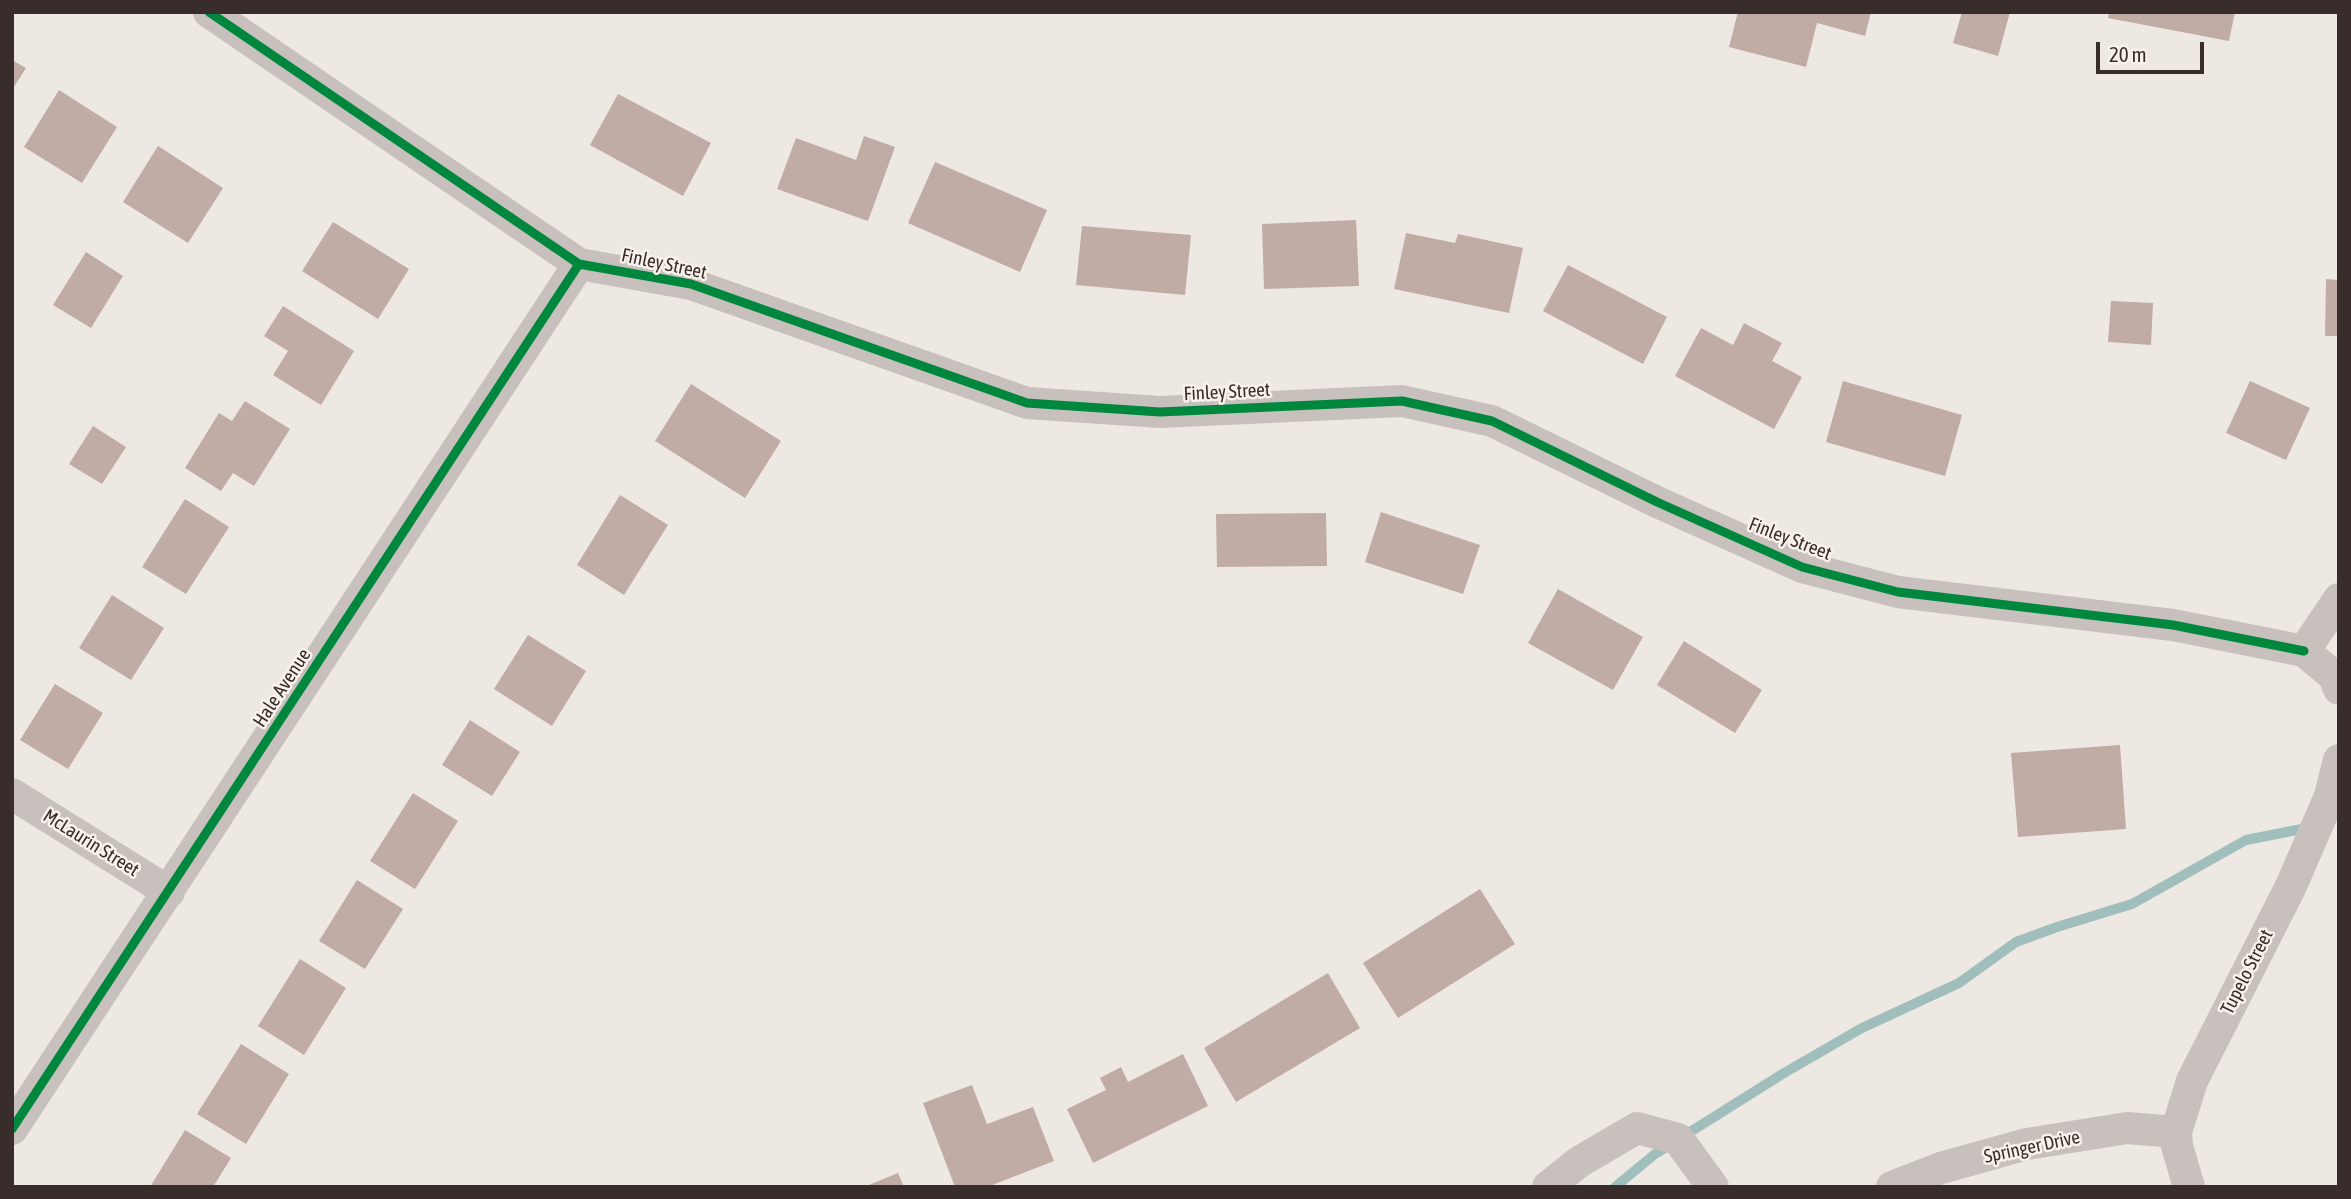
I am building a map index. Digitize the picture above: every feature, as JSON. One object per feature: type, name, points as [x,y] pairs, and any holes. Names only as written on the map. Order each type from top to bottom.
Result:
[{"type":"street","name":"Finley Street","points":[[209,12],[579,264],[691,284],[1027,403],[1160,412],[1402,401],[1492,422],[1657,502],[1802,567],[1898,592],[2173,625],[2304,651]]},
{"type":"street","name":"Hale Avenue","points":[[12,1129],[579,264]]},
{"type":"street","points":[[2339,599],[2304,651],[2334,676],[2339,689]]},
{"type":"street","name":"Tupelo Street","points":[[2189,1187],[2177,1146],[2176,1132],[2192,1081],[2297,873],[2330,796],[2339,760]]},
{"type":"street","name":"McLaurin Street","points":[[12,794],[169,892]]},
{"type":"street","points":[[1548,1187],[1579,1162],[1637,1128],[1678,1139],[1713,1187]]},
{"type":"street","name":"Springer Drive","points":[[1892,1187],[1941,1168],[2027,1144],[2127,1128],[2176,1132]]},
{"type":"building","points":[[1738,12],[1871,12],[1865,36],[1817,23],[1806,67],[1729,47]]},
{"type":"building","points":[[1962,12],[2010,12],[1998,56],[1953,43]]},
{"type":"building","points":[[2109,12],[2235,12],[2229,41],[2108,18]]},
{"type":"building","points":[[12,60],[26,68],[12,90]]},
{"type":"building","points":[[59,90],[117,127],[82,183],[24,147]]},
{"type":"building","points":[[618,94],[711,143],[683,196],[590,145]]},
{"type":"building","points":[[864,136],[895,147],[868,221],[777,189],[796,138],[856,160]]},
{"type":"building","points":[[158,146],[223,188],[188,243],[123,202]]},
{"type":"building","points":[[935,162],[1047,210],[1020,272],[908,223]]},
{"type":"building","points":[[1356,220],[1359,286],[1264,289],[1262,224]]},
{"type":"building","points":[[333,222],[409,269],[378,319],[302,271]]},
{"type":"building","points":[[1082,226],[1191,235],[1185,295],[1076,285]]},
{"type":"building","points":[[1406,233],[1455,243],[1458,234],[1523,248],[1509,313],[1394,289]]},
{"type":"building","points":[[86,252],[123,276],[91,328],[53,305]]},
{"type":"building","points":[[1568,265],[1667,317],[1643,364],[1543,311]]},
{"type":"building","points":[[2326,279],[2339,280],[2339,336],[2325,336]]},
{"type":"building","points":[[2111,301],[2153,303],[2151,345],[2108,342]]},
{"type":"building","points":[[283,306],[354,351],[321,405],[273,375],[288,351],[264,336]]},
{"type":"building","points":[[1744,323],[1782,343],[1772,361],[1802,377],[1774,429],[1675,376],[1701,328],[1733,345]]},
{"type":"building","points":[[1843,381],[1962,415],[1945,476],[1826,442]]},
{"type":"building","points":[[2250,381],[2310,408],[2286,460],[2226,433]]},
{"type":"building","points":[[691,384],[781,441],[745,498],[655,441]]},
{"type":"building","points":[[245,401],[290,429],[254,486],[233,473],[221,491],[185,468],[219,413],[232,421]]},
{"type":"building","points":[[93,426],[126,447],[102,484],[69,464]]},
{"type":"building","points":[[620,495],[668,525],[624,595],[577,565]]},
{"type":"building","points":[[185,499],[229,527],[186,594],[142,567]]},
{"type":"building","points":[[1381,512],[1480,545],[1463,594],[1365,562]]},
{"type":"building","points":[[1326,513],[1327,566],[1217,567],[1216,514]]},
{"type":"building","points":[[1558,589],[1643,637],[1613,690],[1528,643]]},
{"type":"building","points":[[112,595],[164,628],[131,680],[79,648]]},
{"type":"building","points":[[528,635],[586,671],[552,726],[494,689]]},
{"type":"building","points":[[1684,641],[1762,690],[1735,733],[1657,685]]},
{"type":"building","points":[[55,684],[103,713],[68,769],[20,740]]},
{"type":"building","points":[[470,720],[520,752],[492,796],[442,765]]},
{"type":"building","points":[[2120,745],[2126,829],[2018,837],[2011,753]]},
{"type":"building","points":[[413,793],[458,821],[415,889],[370,861]]},
{"type":"building","points":[[357,880],[403,909],[365,969],[319,941]]},
{"type":"building","points":[[1480,889],[1515,944],[1398,1018],[1363,963]]},
{"type":"building","points":[[300,959],[346,988],[304,1055],[258,1026]]},
{"type":"building","points":[[1328,973],[1360,1028],[1236,1102],[1204,1048]]},
{"type":"building","points":[[241,1044],[289,1074],[246,1144],[197,1114]]},
{"type":"building","points":[[1183,1054],[1208,1106],[1093,1163],[1067,1109],[1106,1090],[1100,1078],[1121,1067],[1128,1082]]},
{"type":"building","points":[[972,1085],[987,1124],[1033,1107],[1054,1161],[987,1187],[955,1187],[923,1103]]},
{"type":"building","points":[[185,1130],[231,1158],[213,1187],[150,1187]]},
{"type":"building","points":[[898,1173],[904,1187],[864,1187]]},
{"type":"waterway","points":[[1615,1187],[1655,1154],[1784,1073],[1862,1028],[1959,983],[2016,942],[2132,904],[2246,840],[2312,827]]},
{"type":"cycle path","points":[[209,12],[579,264],[691,284],[1027,403],[1160,412],[1402,401],[1492,421],[1657,502],[1802,567],[1898,592],[2173,625],[2304,651]]},
{"type":"cycle path","points":[[12,1129],[579,264]]}]
